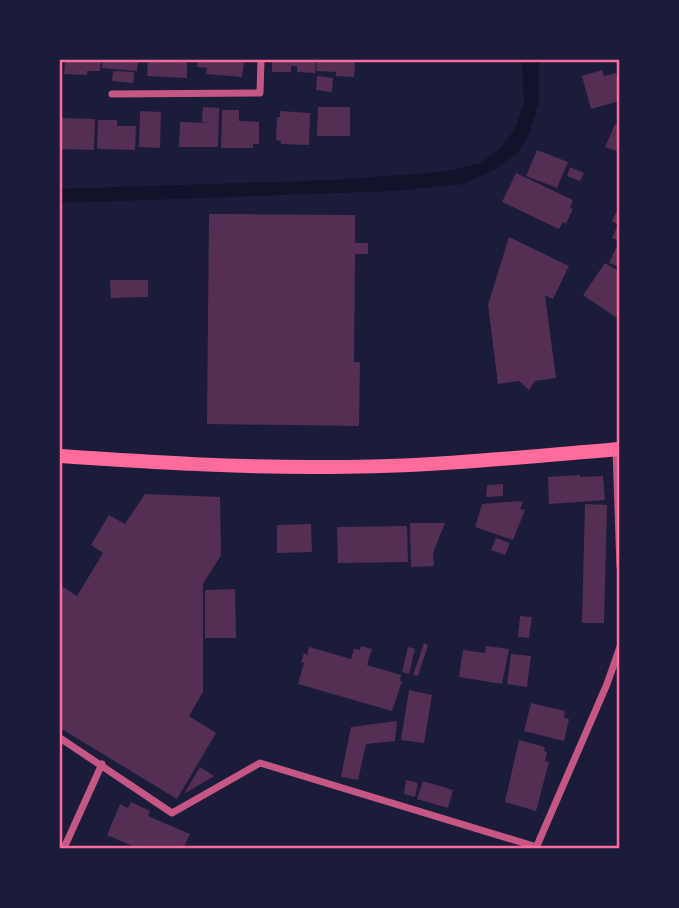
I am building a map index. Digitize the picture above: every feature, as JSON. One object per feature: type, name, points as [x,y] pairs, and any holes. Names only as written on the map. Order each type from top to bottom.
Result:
[{"type":"main road","points":[[60,456],[201,465],[334,467],[433,463],[617,449]]},
{"type":"street","points":[[112,94],[260,93],[261,60]]},
{"type":"street","points":[[617,449],[620,566]]},
{"type":"street","points":[[60,738],[172,813],[260,763],[537,848],[607,684],[620,647]]},
{"type":"street","points":[[64,849],[102,765]]},
{"type":"shaded area","points":[[522,60],[539,60],[539,101],[530,131],[519,152],[496,169],[464,184],[392,191],[60,203],[60,189],[334,180],[441,172],[479,164],[500,149],[515,129],[524,102]]},
{"type":"building","points":[[65,60],[101,60],[100,71],[87,71],[87,75],[64,74]]},
{"type":"building","points":[[103,60],[138,60],[137,71],[102,68]]},
{"type":"building","points":[[148,60],[187,60],[187,78],[147,76]]},
{"type":"building","points":[[198,60],[244,60],[242,77],[206,74],[207,68],[197,67]]},
{"type":"building","points":[[272,60],[316,60],[315,73],[297,72],[297,66],[291,66],[291,72],[272,72]]},
{"type":"building","points":[[317,60],[355,60],[354,77],[336,76],[336,72],[316,71]]},
{"type":"building","points":[[602,70],[604,76],[616,73],[620,101],[591,109],[582,76]]},
{"type":"building","points":[[113,71],[134,72],[133,83],[112,81]]},
{"type":"building","points":[[317,76],[333,78],[332,92],[316,90]]},
{"type":"building","points":[[203,107],[219,108],[218,147],[179,147],[180,122],[215,123],[202,122]]},
{"type":"building","points":[[318,107],[350,107],[350,136],[317,136]]},
{"type":"building","points":[[222,110],[239,110],[239,121],[259,122],[259,144],[253,144],[253,148],[221,148]]},
{"type":"building","points":[[140,111],[161,112],[160,148],[139,147]]},
{"type":"building","points":[[280,111],[310,113],[309,145],[281,144],[281,141],[276,140],[277,117],[280,117]]},
{"type":"building","points":[[61,118],[95,119],[94,150],[60,149]]},
{"type":"building","points":[[98,120],[117,120],[117,126],[136,126],[135,150],[97,149]]},
{"type":"building","points":[[615,124],[620,125],[620,152],[605,147]]},
{"type":"building","points":[[537,150],[568,162],[557,188],[526,176]]},
{"type":"building","points":[[570,167],[584,173],[580,181],[567,176]]},
{"type":"building","points":[[516,173],[573,200],[570,208],[573,209],[566,224],[563,222],[559,229],[502,202]]},
{"type":"building","points":[[620,205],[620,241],[612,238],[618,225],[612,221]]},
{"type":"building","points":[[209,214],[355,215],[355,243],[368,243],[368,254],[355,254],[354,362],[360,362],[359,426],[207,424]]},
{"type":"building","points":[[509,237],[569,266],[553,299],[545,295],[556,378],[535,381],[529,390],[519,381],[498,384],[488,305]]},
{"type":"building","points":[[616,248],[620,249],[620,267],[609,263]]},
{"type":"building","points":[[605,263],[620,272],[620,320],[583,295]]},
{"type":"building","points":[[110,280],[148,280],[148,297],[111,298]]},
{"type":"building","points":[[603,476],[605,500],[549,504],[548,477]]},
{"type":"building","points":[[503,484],[503,496],[486,497],[487,485]]},
{"type":"building","points":[[145,494],[220,497],[221,555],[203,584],[203,692],[189,716],[216,733],[177,799],[60,728],[60,592],[63,587],[77,596],[103,553],[91,545],[109,515],[125,524]]},
{"type":"building","points":[[523,502],[520,509],[525,510],[513,540],[475,527],[482,504]]},
{"type":"building","points":[[585,504],[607,505],[604,623],[582,623]]},
{"type":"building","points":[[410,523],[445,523],[433,553],[434,566],[411,567]]},
{"type":"building","points":[[311,524],[312,552],[277,553],[277,525]]},
{"type":"building","points":[[407,526],[408,562],[338,563],[337,527]]},
{"type":"building","points":[[496,538],[510,543],[505,555],[491,550]]},
{"type":"building","points":[[235,589],[236,638],[205,638],[205,590]]},
{"type":"building","points":[[520,616],[532,617],[529,638],[518,637]]},
{"type":"building","points":[[424,643],[428,645],[418,676],[413,675]]},
{"type":"building","points":[[361,646],[372,649],[367,665],[401,675],[402,681],[392,711],[298,684],[304,663],[301,662],[309,647],[351,659],[354,649],[360,650]]},
{"type":"building","points":[[486,646],[509,649],[502,684],[459,677],[463,650],[485,653]]},
{"type":"building","points":[[408,647],[415,649],[409,674],[402,672]]},
{"type":"building","points":[[511,654],[531,656],[527,687],[507,684]]},
{"type":"building","points":[[409,690],[432,695],[424,743],[401,740]]},
{"type":"building","points":[[531,703],[565,711],[564,718],[569,719],[564,741],[524,731]]},
{"type":"building","points":[[397,721],[395,741],[366,744],[358,780],[341,777],[351,727]]},
{"type":"building","points":[[519,740],[545,747],[544,751],[547,752],[545,761],[549,762],[536,811],[505,802]]},
{"type":"building","points":[[200,767],[214,776],[184,794]]},
{"type":"building","points":[[406,780],[418,783],[415,797],[404,794]]},
{"type":"building","points":[[423,781],[453,790],[448,808],[417,799]]},
{"type":"building","points":[[131,802],[150,811],[148,816],[190,834],[183,848],[137,848],[107,835],[120,804],[128,808]]}]
